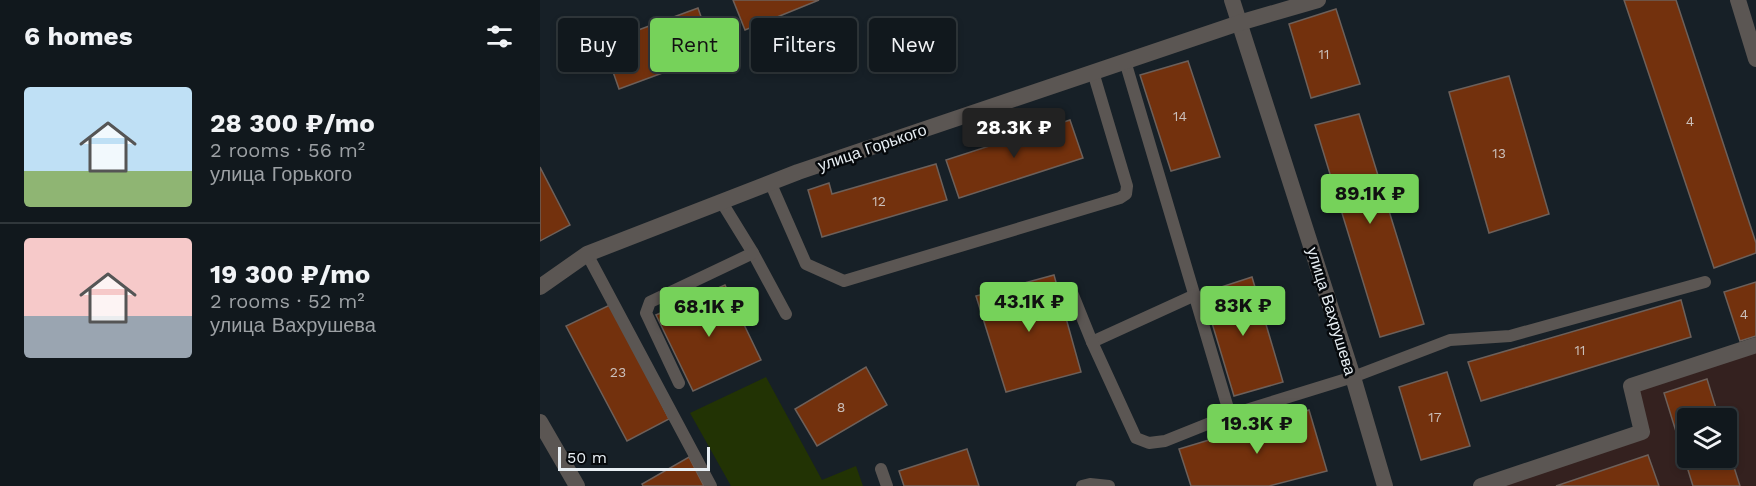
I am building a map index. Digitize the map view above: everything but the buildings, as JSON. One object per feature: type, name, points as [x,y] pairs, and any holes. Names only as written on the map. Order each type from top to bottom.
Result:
[{"type":"street","name":"улица Вахрушева","points":[[1232,0],[1296,194],[1385,486]]},
{"type":"street","name":"улица Горького","points":[[540,287],[586,254],[798,172],[1239,23],[1318,0]]},
{"type":"street","points":[[1738,0],[1756,59]]},
{"type":"street","points":[[1480,486],[1642,432],[1631,386],[1756,345]]},
{"type":"street","points":[[540,422],[577,486]]},
{"type":"lane","points":[[1125,61],[1230,415]]},
{"type":"lane","points":[[770,183],[806,264],[844,281],[1120,198],[1126,194],[1126,186],[1093,72]]},
{"type":"lane","points":[[721,201],[753,253],[786,314]]},
{"type":"lane","points":[[679,383],[646,313],[650,302],[753,253]]},
{"type":"lane","points":[[586,254],[711,486]]},
{"type":"lane","points":[[1071,290],[1136,438],[1149,443],[1165,441],[1230,415],[1353,377],[1450,340],[1510,336],[1705,282]]},
{"type":"lane","points":[[1092,342],[1195,295]]},
{"type":"lane","points":[[881,469],[887,486]]},
{"type":"lane","points":[[1082,486],[1090,484],[1109,486]]},
{"type":"shaded area","points":[[1756,345],[1756,486],[1493,486],[1642,432],[1631,386]]},
{"type":"green space","points":[[766,377],[822,480],[856,466],[863,486],[731,486],[690,413]]}]
